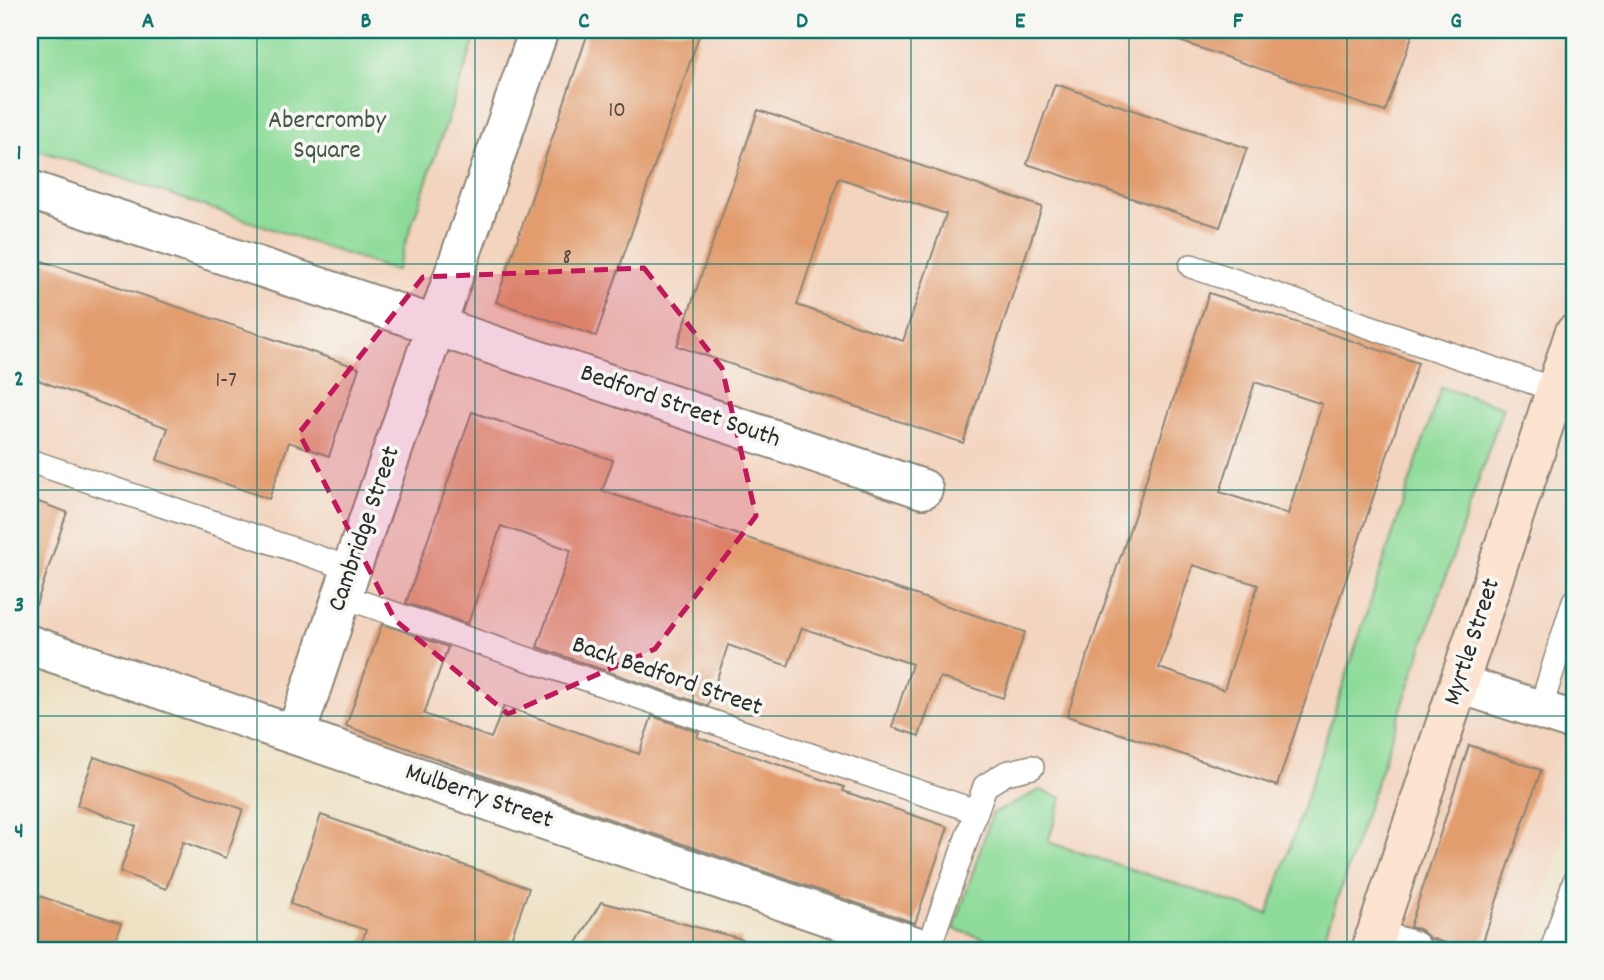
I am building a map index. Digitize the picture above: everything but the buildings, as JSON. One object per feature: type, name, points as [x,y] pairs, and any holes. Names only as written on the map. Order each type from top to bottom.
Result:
[{"type":"street","points":[[32,191],[436,325],[539,30]]},
{"type":"street","name":"Bedford Street South","points":[[436,325],[923,489]]},
{"type":"street","name":"Cambridge Street","points":[[296,734],[436,325]]},
{"type":"street","name":"Myrtle Street","points":[[1372,944],[1574,334]]},
{"type":"street","name":"Mulberry Street","points":[[30,645],[927,950]]},
{"type":"street","points":[[1460,684],[1557,715]]},
{"type":"street","points":[[1372,944],[1412,950]]},
{"type":"lane","points":[[1191,266],[1556,390]]},
{"type":"lane","name":"Back Bedford Street","points":[[30,461],[347,582],[975,811]]},
{"type":"lane","points":[[1557,715],[1574,601]]},
{"type":"lane","points":[[927,950],[985,786],[1006,773],[1032,767]]},
{"type":"lane","points":[[1552,950],[1574,883]]},
{"type":"highlighted area","points":[[644,268],[722,368],[756,516],[655,649],[508,714],[395,620],[299,433],[423,277]]},
{"type":"shaded area","points":[[30,30],[1574,30],[1574,807],[1525,950],[927,950],[30,645]]},
{"type":"green space","name":"Abercromby Square","points":[[30,30],[478,30],[396,271],[30,147]]},
{"type":"green space","points":[[1441,387],[1503,407],[1320,950],[1021,950],[954,929],[992,814],[1040,790],[1062,798],[1048,842],[1268,914]]}]
